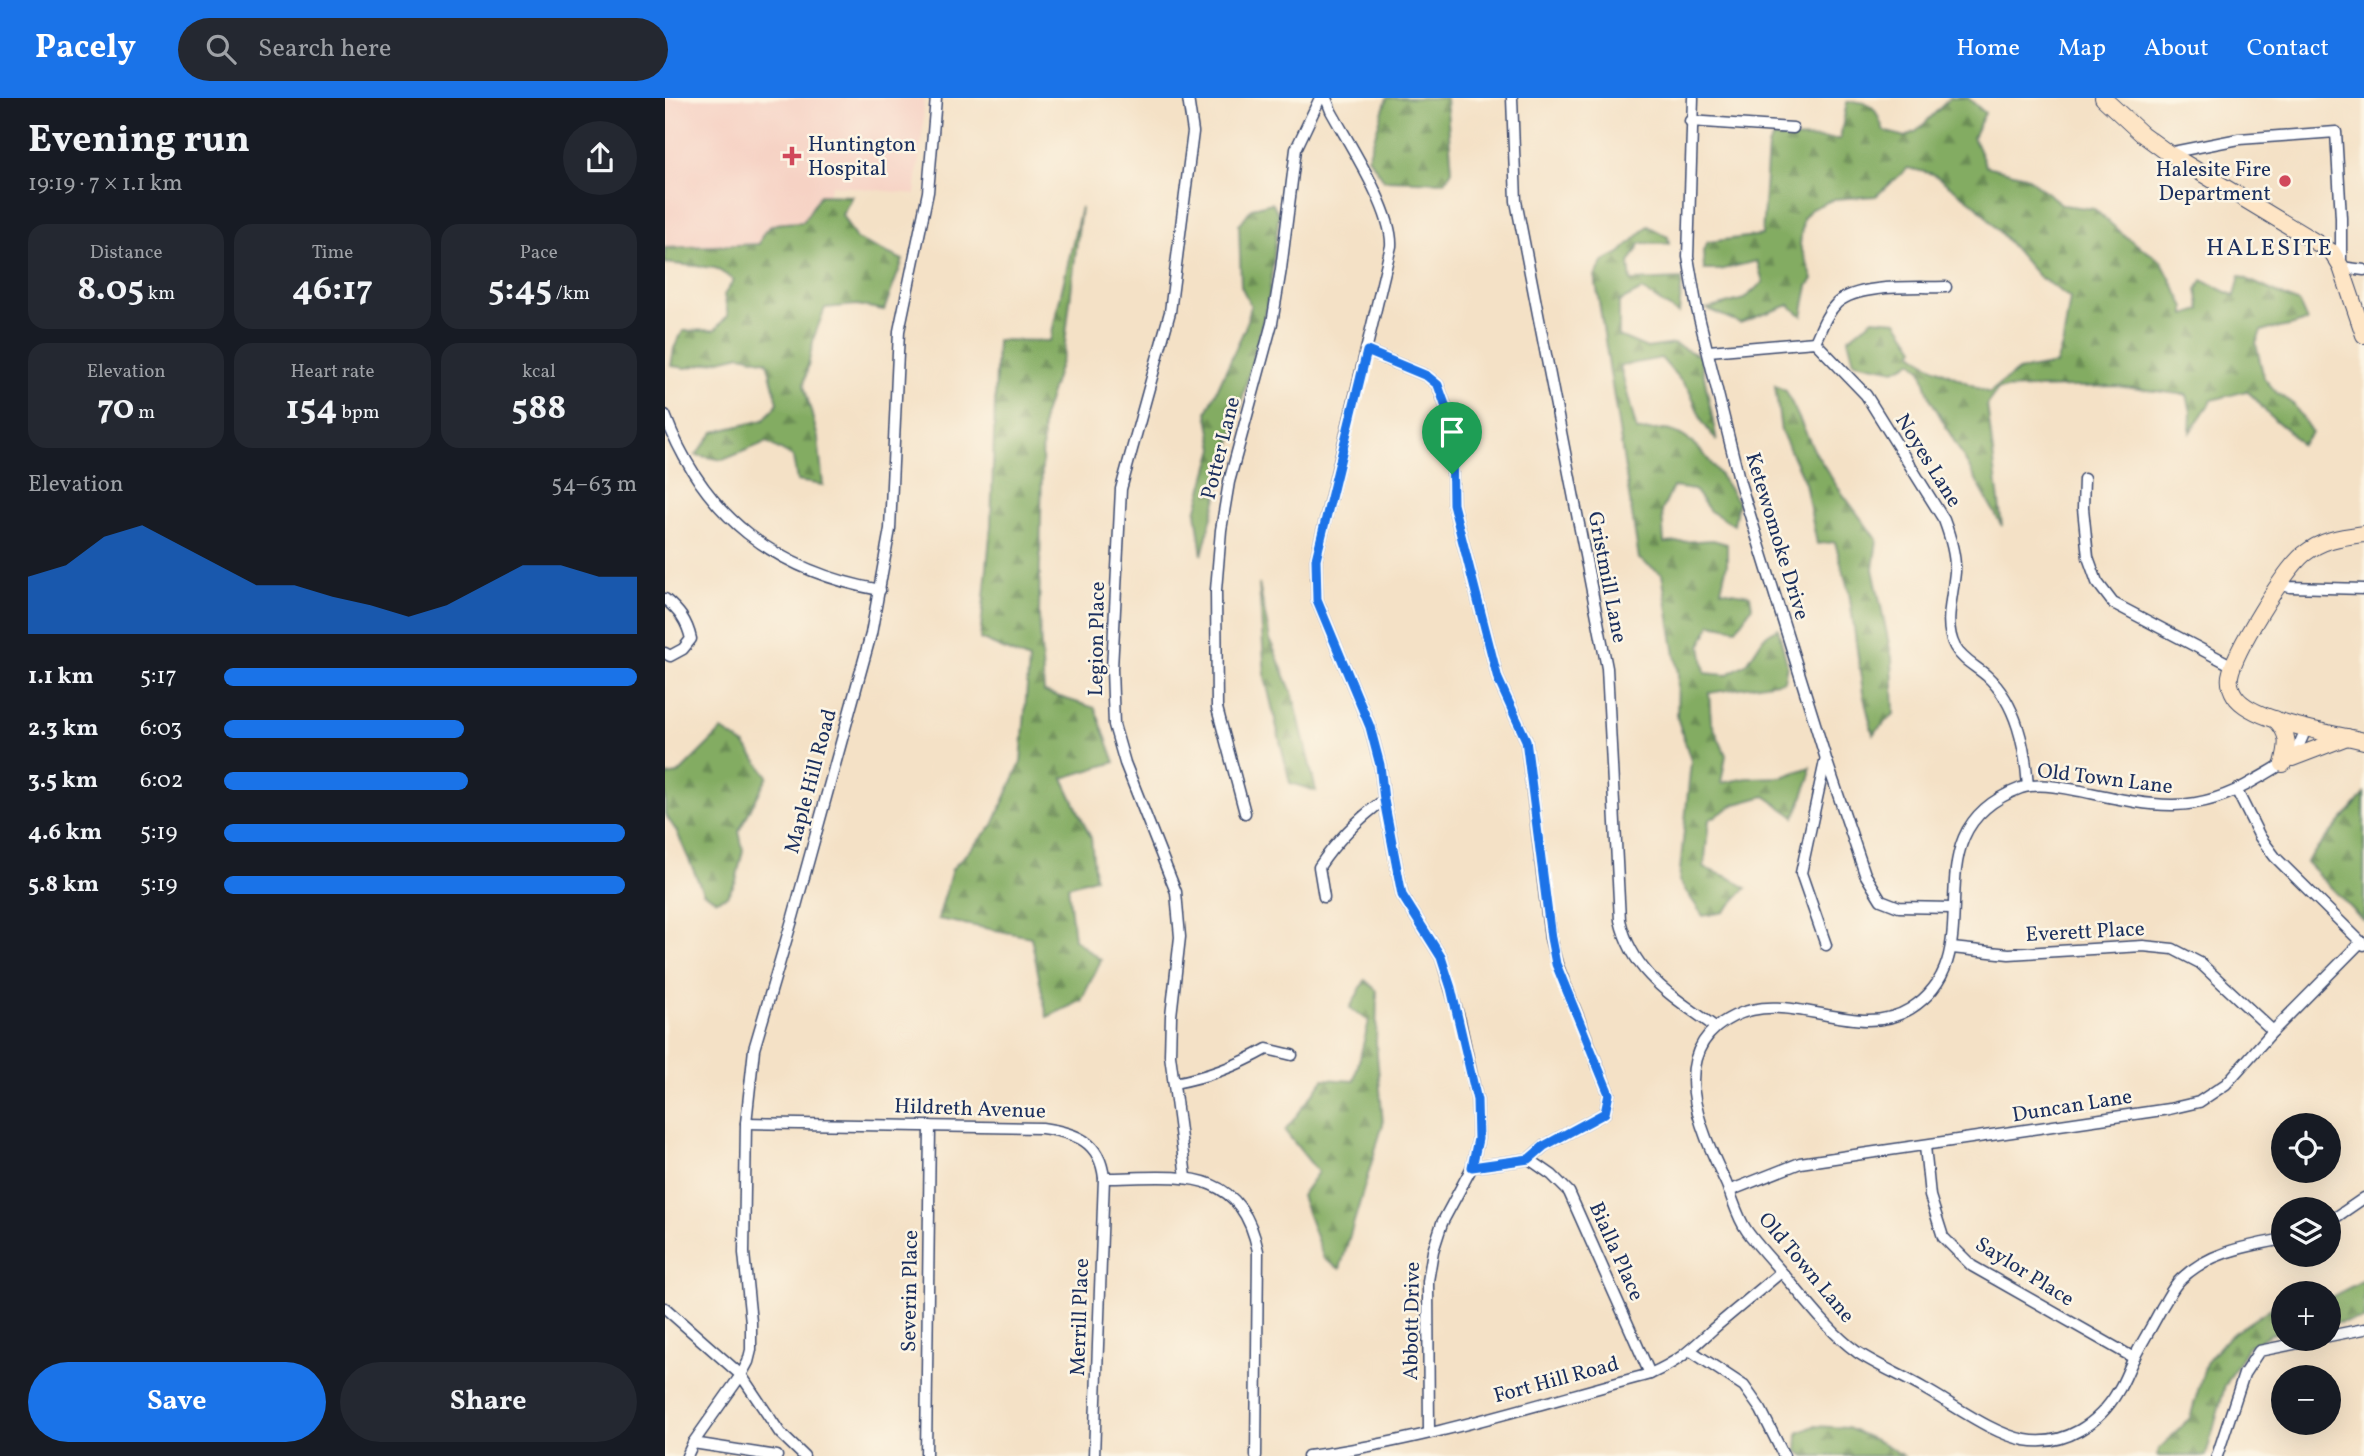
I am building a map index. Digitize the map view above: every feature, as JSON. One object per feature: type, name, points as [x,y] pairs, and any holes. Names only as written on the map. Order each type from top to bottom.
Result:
[{"type":"street","name":"Maple Hill Road","points":[[687,1456],[693,1443],[741,1375],[751,1350],[744,1253],[746,1122],[754,1049],[871,634],[880,590],[890,529],[899,331],[928,192],[936,98]]},
{"type":"street","name":"Legion Place","points":[[1186,1177],[1170,1055],[1171,1016],[1180,937],[1176,892],[1125,763],[1115,725],[1112,668],[1121,489],[1170,312],[1193,132],[1188,98]]},
{"type":"street","name":"Potter Lane","points":[[1245,813],[1217,708],[1216,590],[1221,530],[1229,482],[1272,323],[1296,149],[1319,98]]},
{"type":"street","name":"Abbott Drive","points":[[1326,98],[1385,213],[1392,234],[1367,351],[1316,559],[1317,600],[1370,727],[1380,765],[1402,895],[1441,957],[1460,1021],[1477,1100],[1478,1139],[1472,1167],[1442,1223],[1429,1271],[1429,1433]]},
{"type":"street","name":"Gristmill Lane","points":[[1512,98],[1516,201],[1607,668],[1620,920],[1628,947],[1644,971],[1715,1027]]},
{"type":"street","name":"Ketewomoke Drive","points":[[1693,98],[1690,121],[1688,257],[1697,309],[1741,483],[1826,758],[1865,874],[1881,900],[1899,907],[1952,908]]},
{"type":"street","points":[[2103,98],[2168,153],[2321,244],[2335,256],[2364,335]]},
{"type":"street","points":[[1690,121],[1793,128]]},
{"type":"street","points":[[2168,153],[2239,139],[2336,132],[2341,267]]},
{"type":"street","points":[[2341,267],[2364,270]]},
{"type":"street","points":[[1709,351],[1815,342],[1831,309],[1848,296],[1878,289],[1946,287]]},
{"type":"street","name":"Noyes Lane","points":[[1815,342],[1866,395],[1944,520],[1952,542],[1955,570],[1949,628],[1955,648],[1988,677],[2006,700],[2017,723],[2023,746],[2028,786]]},
{"type":"street","points":[[1367,351],[1427,376],[1438,385],[1448,413],[1452,440],[1453,504],[1498,679],[1526,740],[1556,964],[1609,1094],[1605,1113],[1544,1146],[1529,1159],[1472,1167]]},
{"type":"street","points":[[665,415],[677,448],[697,480],[746,533],[784,559],[819,575],[880,590]]},
{"type":"street","points":[[2084,479],[2083,509],[2088,557],[2097,582],[2113,603],[2233,666]]},
{"type":"street","points":[[2364,534],[2335,538],[2317,545],[2296,561],[2233,666],[2231,686],[2237,699],[2250,709],[2275,719],[2364,741]]},
{"type":"street","points":[[2280,584],[2290,587],[2364,589]]},
{"type":"street","points":[[665,599],[680,612],[688,625],[691,639],[683,649],[670,656],[665,653]]},
{"type":"street","points":[[2275,719],[2287,736],[2287,761]]},
{"type":"street","points":[[2287,761],[2299,748],[2307,727]]},
{"type":"street","points":[[2287,761],[2347,737]]},
{"type":"street","points":[[1826,758],[1801,873],[1826,945]]},
{"type":"street","name":"Old Town Lane","points":[[2271,1241],[2239,1247],[2202,1263],[2177,1281],[2117,1393],[2095,1420],[2059,1440],[2024,1440],[1986,1424],[1857,1352],[1835,1332],[1781,1272],[1744,1227],[1701,1130],[1693,1100],[1693,1071],[1701,1047],[1715,1027],[1754,1008],[1782,1007],[1845,1018],[1876,1020],[1904,1013],[1927,998],[1944,975],[1952,948],[1952,908],[1958,852],[1966,830],[1979,813],[2000,798],[2028,786],[2061,787],[2134,803],[2179,807],[2237,791],[2287,761]]},
{"type":"street","points":[[2237,791],[2260,837],[2276,857],[2363,943]]},
{"type":"street","points":[[1324,897],[1319,867],[1333,846],[1361,817],[1384,800]]},
{"type":"street","name":"Duncan Lane","points":[[1729,1192],[1800,1163],[2169,1110],[2199,1102],[2226,1084],[2273,1031],[2363,943]]},
{"type":"street","name":"Everett Place","points":[[1952,948],[2009,954],[2143,946],[2173,949],[2200,963],[2273,1031]]},
{"type":"street","points":[[1174,1083],[1242,1064],[1268,1049],[1292,1055]]},
{"type":"street","name":"Hildreth Avenue","points":[[746,1122],[1042,1128],[1062,1131],[1093,1147],[1102,1162],[1104,1178]]},
{"type":"street","name":"Severin Place","points":[[926,1456],[930,1126]]},
{"type":"street","name":"Saylor Place","points":[[1925,1146],[1930,1196],[1943,1237],[1952,1247],[1972,1266],[2134,1358]]},
{"type":"street","name":"Bialla Place","points":[[1529,1159],[1552,1175],[1569,1192],[1650,1374]]},
{"type":"street","points":[[1104,1178],[1186,1177],[1203,1181],[1229,1195],[1248,1220],[1258,1251],[1256,1456]]},
{"type":"street","name":"Merrill Place","points":[[1094,1456],[1104,1178]]},
{"type":"street","points":[[2341,1214],[2364,1198]]},
{"type":"street","name":"Fort Hill Road","points":[[1308,1456],[1361,1449],[1429,1433],[1650,1374],[1673,1364],[1691,1351],[1781,1272]]},
{"type":"street","points":[[665,1308],[741,1375],[780,1433],[804,1456]]},
{"type":"street","points":[[2341,1334],[2364,1329]]},
{"type":"street","points":[[2217,1456],[2244,1374],[2259,1351],[2271,1349]]},
{"type":"street","points":[[1691,1351],[1744,1386],[1761,1410],[1784,1456]]},
{"type":"street","points":[[693,1443],[777,1456]]},
{"type":"shaded area","name":"Huntington Hospital","points":[[665,98],[924,98],[915,194],[832,185],[814,222],[764,254],[665,255]]},
{"type":"green space","points":[[1387,98],[1446,98],[1452,170],[1445,182],[1384,180],[1368,157]]},
{"type":"green space","points":[[1950,98],[1968,98],[1985,113],[1973,137],[1986,166],[2025,176],[2063,205],[2094,209],[2126,237],[2161,261],[2185,307],[2185,315],[2201,310],[2197,290],[2202,280],[2235,296],[2240,276],[2299,303],[2307,321],[2261,331],[2256,344],[2264,378],[2276,392],[2294,405],[2312,433],[2301,445],[2246,391],[2212,400],[2190,432],[2191,412],[2187,395],[2116,386],[1998,389],[1987,404],[2002,526],[1930,398],[1921,369],[1912,361],[1895,370],[1854,362],[1848,339],[1873,319],[1897,321],[1915,348],[1912,352],[1927,364],[1989,393],[2017,371],[2056,364],[2063,342],[2070,298],[2038,276],[1976,205],[1933,174],[1908,168],[1876,196],[1834,199],[1811,209],[1803,219],[1800,245],[1813,279],[1808,286],[1802,316],[1789,305],[1740,323],[1707,309],[1744,299],[1763,282],[1757,261],[1720,270],[1704,270],[1703,251],[1708,242],[1762,235],[1768,146],[1773,138],[1840,139],[1847,102],[1868,104],[1878,116],[1884,131],[1905,137],[1917,131]]},
{"type":"green space","points":[[820,195],[852,196],[842,215],[856,239],[903,260],[884,310],[857,305],[825,308],[814,337],[804,385],[818,438],[823,485],[797,481],[793,457],[766,442],[723,460],[696,455],[714,432],[764,420],[778,403],[767,361],[741,355],[686,368],[671,366],[674,348],[683,331],[715,330],[728,315],[724,295],[734,280],[715,268],[665,263],[665,248],[759,244],[766,230],[775,224],[803,222]]},
{"type":"green space","points":[[1272,203],[1279,214],[1269,296],[1202,555],[1196,512],[1214,448],[1207,412],[1245,328],[1251,306],[1241,286],[1239,225],[1252,208]]},
{"type":"green space","points":[[1081,207],[1064,352],[1043,418],[1039,616],[1044,692],[1095,708],[1115,762],[1063,778],[1091,838],[1095,878],[1068,886],[1074,939],[1101,960],[1081,1001],[1047,1017],[1031,937],[938,919],[952,869],[993,825],[1021,762],[1029,660],[980,639],[991,526],[997,340],[1050,341]]},
{"type":"green space","points":[[1648,226],[1668,237],[1669,244],[1641,243],[1629,263],[1631,281],[1682,279],[1679,314],[1642,290],[1619,302],[1619,336],[1647,348],[1674,344],[1700,356],[1717,441],[1703,423],[1689,390],[1661,358],[1620,366],[1637,431],[1665,430],[1688,439],[1716,469],[1738,502],[1734,525],[1710,511],[1694,490],[1673,487],[1662,511],[1664,543],[1713,540],[1727,544],[1727,564],[1721,590],[1750,595],[1752,607],[1736,629],[1711,624],[1701,645],[1705,673],[1726,675],[1747,663],[1764,637],[1778,628],[1787,664],[1784,681],[1709,693],[1711,721],[1726,755],[1721,783],[1747,778],[1782,777],[1810,767],[1810,777],[1795,817],[1765,796],[1736,804],[1709,820],[1704,868],[1730,878],[1746,888],[1724,912],[1703,916],[1679,881],[1691,761],[1677,717],[1678,674],[1662,574],[1639,559],[1595,276],[1604,261],[1620,253]]},
{"type":"green space","points":[[1775,386],[1786,391],[1814,450],[1877,540],[1873,569],[1892,658],[1894,714],[1873,734],[1863,693],[1849,592],[1835,542],[1817,544],[1805,483],[1781,431]]},
{"type":"green space","points":[[1259,584],[1270,640],[1293,695],[1316,791],[1290,783],[1265,677]]},
{"type":"green space","points":[[722,730],[745,745],[768,776],[739,831],[743,850],[736,881],[727,896],[716,900],[703,892],[677,832],[665,814],[665,776],[678,774]]},
{"type":"green space","points":[[2364,794],[2364,921],[2306,862]]},
{"type":"green space","points":[[1365,980],[1377,991],[1376,1043],[1383,1124],[1340,1269],[1324,1259],[1301,1196],[1318,1172],[1285,1131],[1324,1079],[1354,1081],[1369,1021],[1350,1008]]},
{"type":"green space","points":[[2364,1280],[2364,1319],[2341,1322],[2341,1292]]},
{"type":"green space","points":[[2271,1308],[2271,1334],[2248,1346],[2225,1386],[2206,1456],[2157,1456],[2159,1449],[2190,1418],[2206,1363],[2229,1336]]},
{"type":"green space","points":[[1814,1426],[1848,1428],[1903,1456],[1806,1456],[1797,1451],[1798,1433]]},
{"type":"place","name":"Huntington Hospital","points":[[792,156]]},
{"type":"place","name":"Halesite Fire Department","points":[[2285,181]]},
{"type":"district","name":"HALESITE","points":[[2270,247]]},
{"type":"route","points":[[1367,351],[1427,376],[1438,385],[1448,413],[1452,440],[1452,474],[1453,504],[1498,679],[1526,740],[1556,964],[1609,1094],[1605,1113],[1544,1146],[1529,1159],[1472,1167],[1478,1139],[1477,1100],[1451,988],[1441,957],[1402,895],[1380,765],[1370,727],[1317,600],[1316,559],[1367,351]]}]
